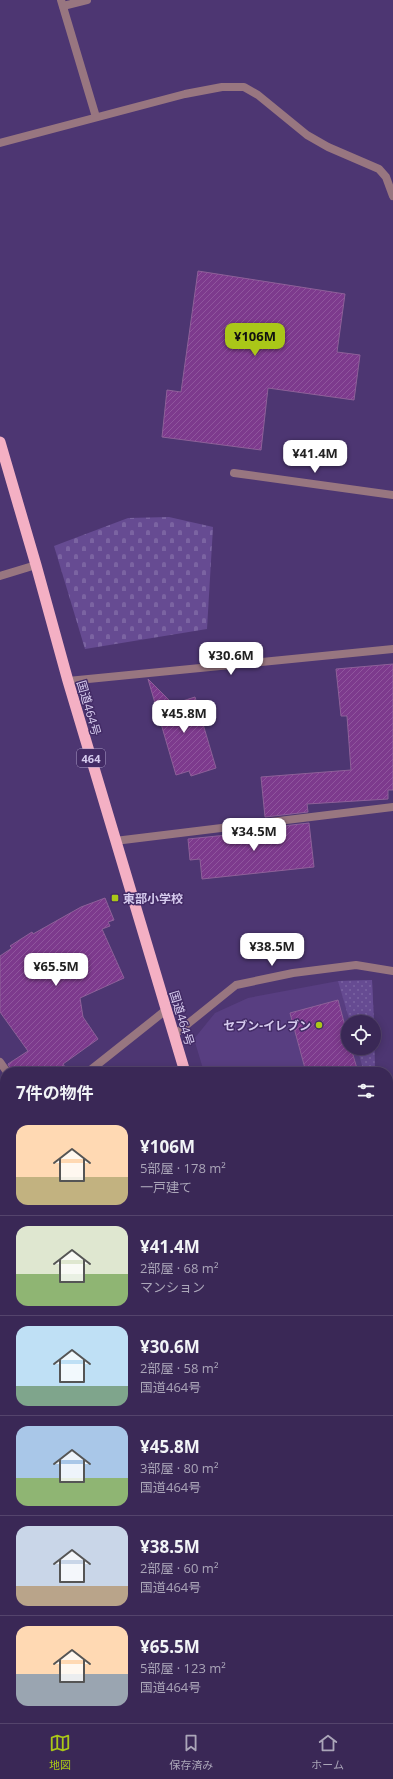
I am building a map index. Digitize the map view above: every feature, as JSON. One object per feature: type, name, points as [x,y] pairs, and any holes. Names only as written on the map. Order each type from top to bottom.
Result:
[{"type":"highway","name":"国道464号","points":[[0,442],[68,681],[184,1067]]},
{"type":"street","points":[[88,0],[62,3],[96,116]]},
{"type":"street","points":[[0,143],[96,116],[185,94],[222,86],[244,87],[258,95],[307,135],[328,147],[379,169],[386,177],[393,196]]},
{"type":"street","points":[[234,473],[393,495]]},
{"type":"street","points":[[0,576],[36,565]]},
{"type":"street","points":[[68,681],[393,649]]},
{"type":"street","points":[[115,841],[393,806]]},
{"type":"street","points":[[174,1035],[236,985],[292,973],[356,965],[393,971]]},
{"type":"street","points":[[94,1067],[166,1010]]},
{"type":"shaded area","points":[[372,980],[374,1015],[341,1015],[341,1055],[375,1055],[375,1067],[202,1067],[194,1039],[215,1013],[248,998],[338,981]]},
{"type":"green space","points":[[169,517],[213,527],[207,629],[85,649],[54,546],[128,518]]},
{"type":"green space","points":[[372,980],[374,1015],[348,1015],[338,981]]},
{"type":"green space","points":[[359,1055],[375,1055],[375,1067],[363,1067]]},
{"type":"building","points":[[198,271],[345,294],[337,352],[360,355],[354,400],[268,388],[261,450],[162,437],[167,390],[181,392]]},
{"type":"building","points":[[393,664],[393,790],[388,790],[388,799],[307,804],[308,812],[265,817],[261,777],[351,770],[347,716],[341,716],[336,669]]},
{"type":"building","points":[[148,679],[173,704],[195,697],[216,768],[191,776],[189,771],[176,775]]},
{"type":"building","points":[[309,823],[314,867],[202,879],[200,859],[190,860],[188,839],[266,831],[266,828]]},
{"type":"building","points":[[105,898],[114,920],[108,922],[110,926],[102,929],[124,978],[80,998],[83,1017],[98,1039],[63,1064],[65,1067],[10,1067],[8,1064],[28,1051],[0,1012],[0,956],[12,948],[10,946],[32,932],[33,934],[81,907]]},
{"type":"building","name":"セブン-イレブン","points":[[338,1000],[342,1015],[341,1055],[353,1055],[357,1067],[305,1067],[290,1013]]},
{"type":"place","name":"東部小学校","points":[[115,898]]},
{"type":"place","name":"セブン-イレブン","points":[[319,1025]]}]
